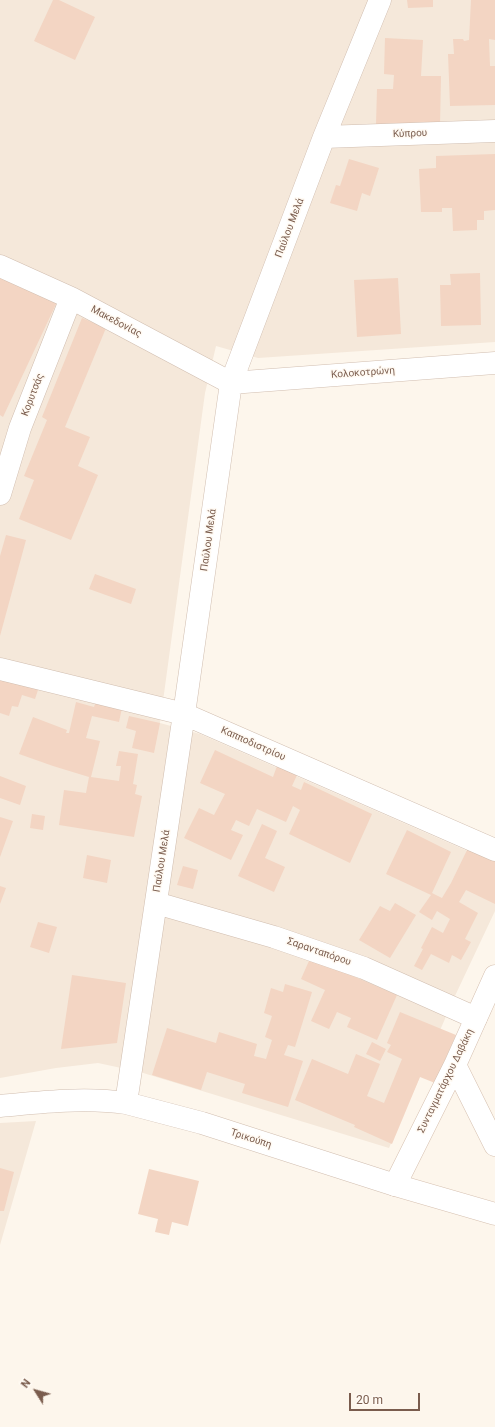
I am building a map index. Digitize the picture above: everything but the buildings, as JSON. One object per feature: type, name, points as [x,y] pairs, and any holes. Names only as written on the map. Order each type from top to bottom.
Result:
[{"type":"street","name":"Παύλου Μελά","points":[[126,1103],[184,714],[231,383],[324,137],[380,0]]},
{"type":"street","name":"Κύπρου","points":[[324,137],[495,131]]},
{"type":"street","name":"Μακεδονίας","points":[[0,266],[71,298],[231,383]]},
{"type":"street","name":"Κορυτσάς","points":[[0,494],[20,428],[71,298]]},
{"type":"street","name":"Κολοκοτρώνη","points":[[231,383],[495,362]]},
{"type":"street","name":"Καπποδιστρίου","points":[[0,669],[184,714],[495,850]]},
{"type":"street","name":"Σαρανταπόρου","points":[[156,903],[274,937],[364,968],[476,1018]]},
{"type":"street","name":"Συνταγματάρχου Δαβάκη","points":[[395,1185],[455,1065],[495,976]]},
{"type":"street","points":[[455,1065],[495,1145]]},
{"type":"street","name":"Τρικούπη","points":[[0,1106],[51,1101],[113,1101],[126,1103],[202,1123],[395,1185],[495,1214]]},
{"type":"shaded area","points":[[0,0],[495,0],[495,342],[258,358],[216,346],[205,393],[160,723],[200,734],[495,863],[495,911],[454,998],[389,1148],[140,1072],[98,1063],[56,1068],[0,1078]]},
{"type":"shaded area","points":[[36,1121],[0,1245],[0,1123]]}]
